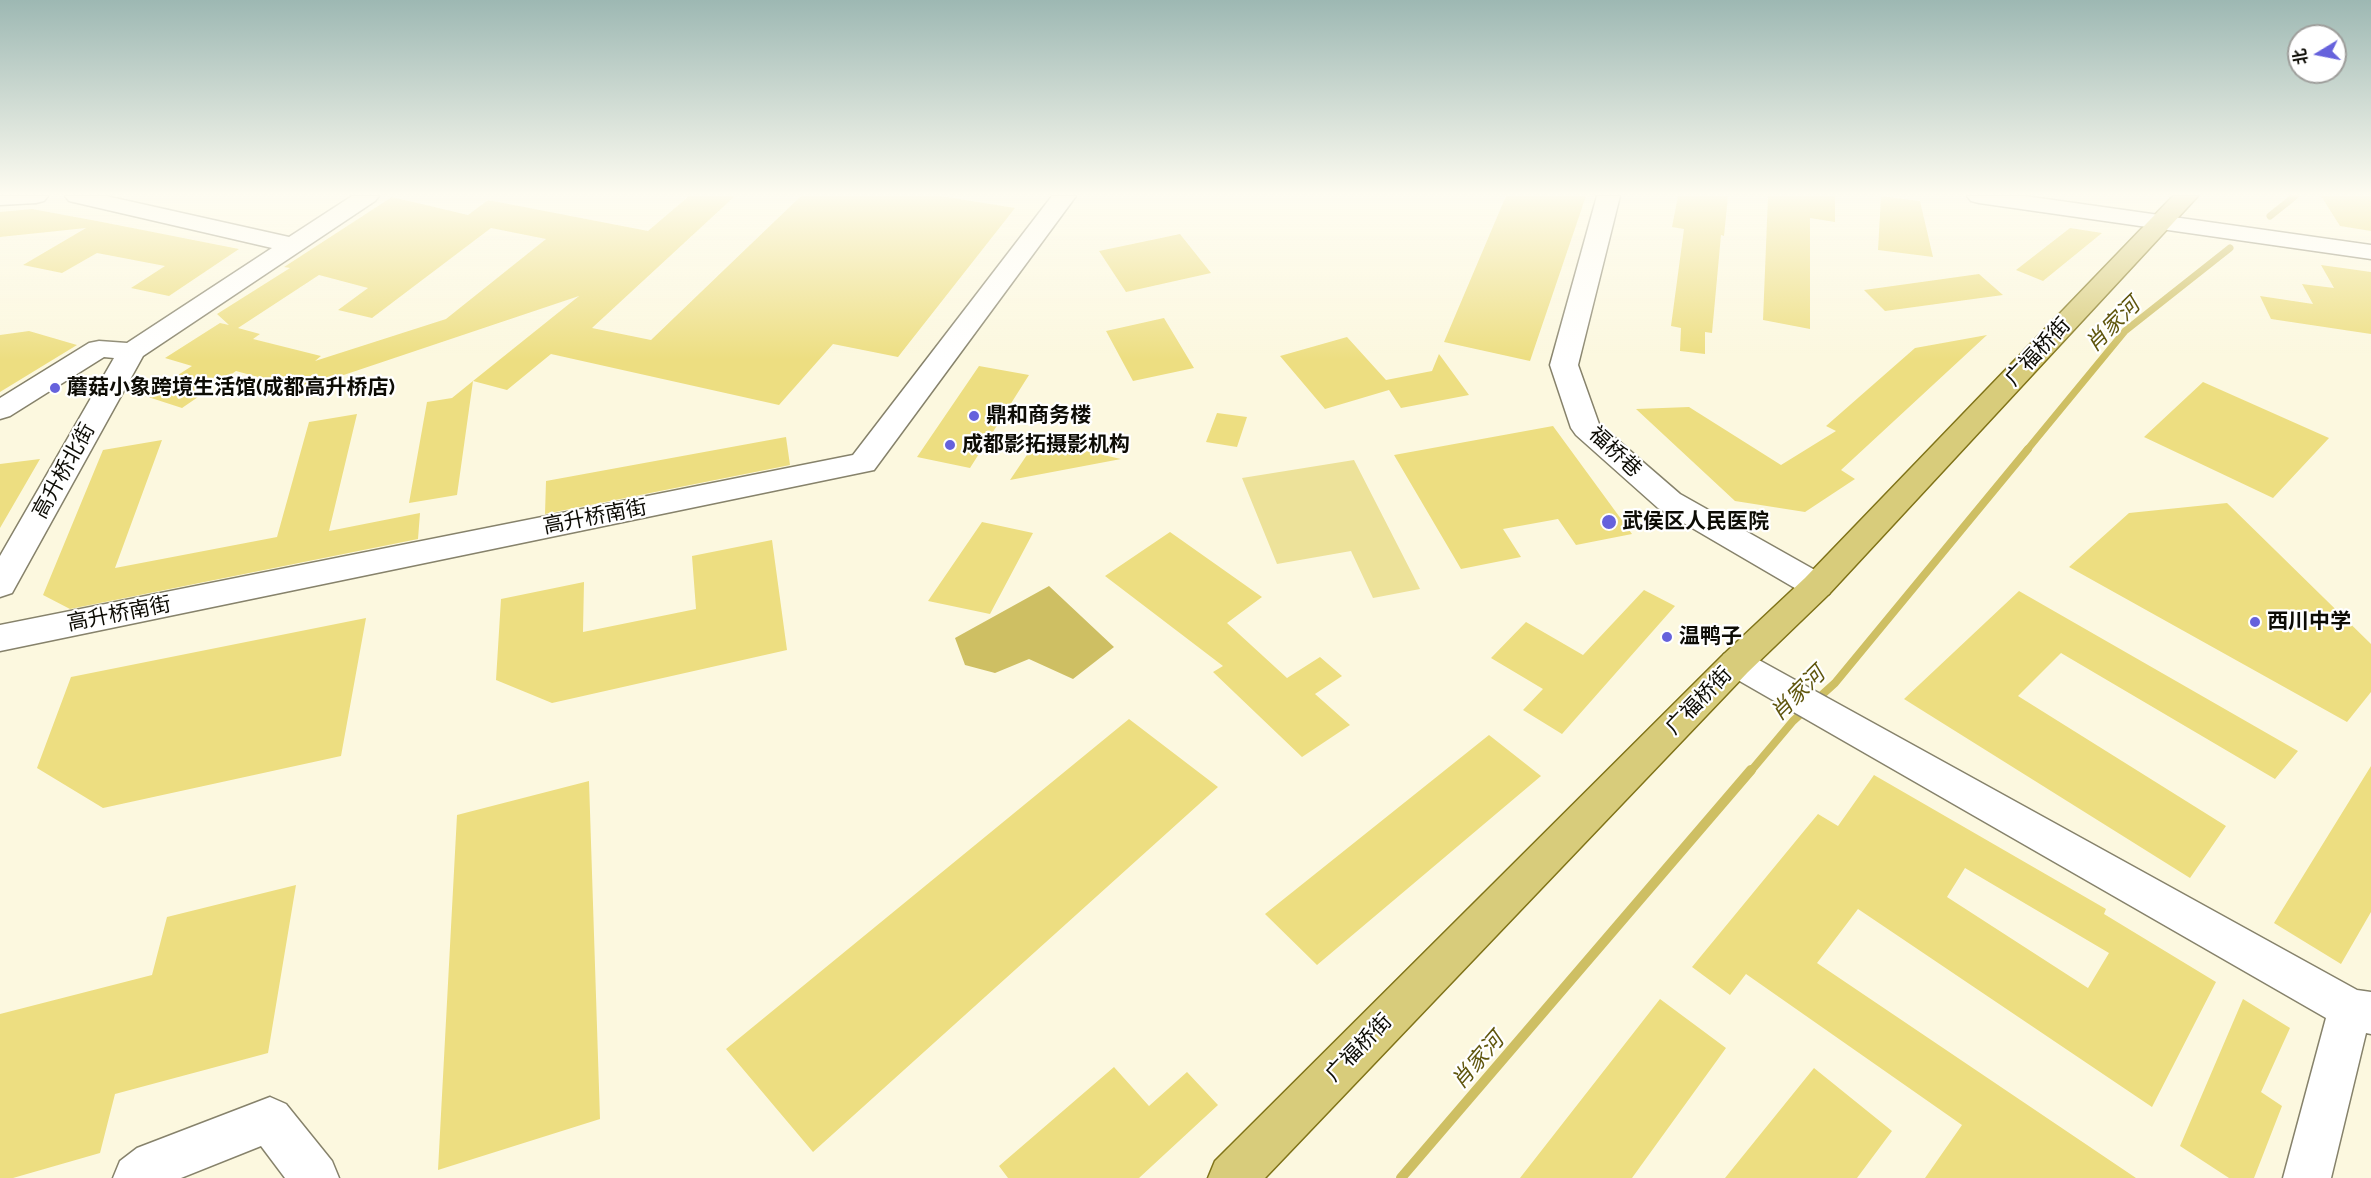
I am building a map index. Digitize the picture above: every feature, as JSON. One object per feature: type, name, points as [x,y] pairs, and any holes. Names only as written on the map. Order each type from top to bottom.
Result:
[{"type":"main road","name":"广福桥街","points":[[1232,1178],[1736,663],[1817,586],[2134,251]]},
{"type":"street","name":"高升桥北街","points":[[0,585],[132,351],[283,251]]},
{"type":"street","name":"高升桥南街","points":[[0,638],[863,463],[1023,251]]},
{"type":"street","name":"福桥巷","points":[[1594,251],[1564,365],[1586,428],[1669,501],[1817,586]]},
{"type":"street","points":[[0,410],[99,349],[132,351]]},
{"type":"street","points":[[1736,663],[1839,723],[2360,1011],[2307,1178]]},
{"type":"street","points":[[137,1178],[154,1165],[270,1120],[315,1178]]},
{"type":"shaded area","points":[[1354,460],[1420,589],[1373,598],[1351,551],[1277,564],[1242,478]]},
{"type":"shaded area","points":[[1049,586],[1114,647],[1073,679],[1029,659],[995,673],[965,665],[955,638]]},
{"type":"building","points":[[47,251],[236,251],[169,296],[131,288],[165,266],[97,253],[62,273],[23,265]]},
{"type":"building","points":[[309,251],[461,251],[372,318],[338,310],[368,288],[319,275],[238,328],[260,334],[253,339],[321,356],[315,361],[446,319],[531,251],[675,251],[592,328],[651,340],[744,251],[981,251],[898,357],[833,344],[779,405],[551,354],[507,390],[473,381],[579,296],[305,388],[306,390],[236,371],[182,408],[145,396],[192,366],[165,358],[220,323],[229,325],[217,314],[290,268],[284,267]]},
{"type":"building","points":[[1099,251],[1193,251],[1211,273],[1126,292]]},
{"type":"building","points":[[1483,251],[1567,251],[1530,361],[1444,342]]},
{"type":"building","points":[[1681,251],[1720,251],[1712,333],[1705,332],[1705,354],[1680,351],[1681,328],[1671,326]]},
{"type":"building","points":[[1766,251],[1810,251],[1810,329],[1763,320]]},
{"type":"building","points":[[1886,251],[1932,251],[1933,257]]},
{"type":"building","points":[[2040,251],[2080,251],[2043,281],[2016,270]]},
{"type":"building","points":[[2321,265],[2371,272],[2371,334],[2271,319],[2260,296],[2313,304],[2302,284],[2334,288]]},
{"type":"building","points":[[1979,274],[2003,295],[1885,311],[1864,290]]},
{"type":"building","points":[[1164,318],[1194,368],[1133,381],[1106,331]]},
{"type":"building","points":[[29,331],[77,345],[0,392],[0,335]]},
{"type":"building","points":[[1987,335],[1841,470],[1855,479],[1805,512],[1735,501],[1636,409],[1689,407],[1781,465],[1836,431],[1826,426],[1915,348]]},
{"type":"building","points":[[1347,337],[1386,380],[1432,371],[1439,354],[1469,395],[1401,408],[1389,390],[1325,409],[1280,356]]},
{"type":"building","name":"鼎和商务楼","points":[[979,366],[1029,375],[970,468],[917,457]]},
{"type":"building","points":[[473,381],[457,495],[409,503],[427,402],[452,398]]},
{"type":"building","points":[[2203,382],[2329,438],[2273,498],[2144,437]]},
{"type":"building","points":[[1217,413],[1247,417],[1237,447],[1206,442]]},
{"type":"building","points":[[357,414],[329,531],[420,513],[418,539],[70,609],[43,595],[103,450],[162,440],[115,568],[277,537],[309,422]]},
{"type":"building","points":[[1553,426],[1632,534],[1576,545],[1558,519],[1503,529],[1521,557],[1461,569],[1394,455]]},
{"type":"building","points":[[786,437],[790,465],[545,514],[546,481]]},
{"type":"building","points":[[1037,440],[1121,459],[1010,480]]},
{"type":"building","points":[[40,459],[0,528],[0,464]]},
{"type":"building","points":[[2227,503],[2371,644],[2371,692],[2347,722],[2069,567],[2129,513]]},
{"type":"building","points":[[982,522],[1033,533],[990,614],[928,601]]},
{"type":"building","points":[[1170,532],[1262,597],[1227,623],[1287,678],[1320,657],[1342,676],[1315,694],[1350,725],[1302,757],[1213,672],[1223,666],[1105,576]]},
{"type":"building","points":[[772,540],[787,650],[552,703],[496,680],[501,599],[584,582],[583,632],[696,609],[692,556]]},
{"type":"building","points":[[1644,590],[1675,606],[1562,734],[1523,710],[1543,689],[1491,658],[1526,622],[1583,655]]},
{"type":"building","points":[[2019,591],[2298,751],[2275,779],[2061,653],[2018,696],[2226,826],[2190,878],[1904,699]]},
{"type":"building","points":[[366,618],[341,756],[103,808],[37,768],[71,677]]},
{"type":"building","points":[[1129,719],[1218,787],[813,1152],[726,1049]]},
{"type":"building","points":[[1489,735],[1541,776],[1317,965],[1265,914]]},
{"type":"building","points":[[2371,766],[2371,912],[2341,964],[2274,923]]},
{"type":"building","points":[[1874,775],[2106,909],[2104,914],[2216,982],[2152,1107],[1858,909],[1817,963],[2136,1178],[1925,1178],[1962,1125],[1746,974],[1730,995],[1692,967],[1818,814],[1838,826]],"holes":[[[1965,868],[2109,953],[2088,988],[1947,897]]]},
{"type":"building","points":[[589,781],[600,1119],[438,1170],[457,815]]},
{"type":"building","points":[[296,885],[268,1053],[115,1094],[100,1153],[13,1178],[0,1178],[0,1014],[152,975],[167,917]]},
{"type":"building","points":[[1660,999],[1726,1048],[1632,1178],[1520,1178]]},
{"type":"building","points":[[2243,999],[2290,1028],[2261,1092],[2282,1106],[2254,1178],[2229,1178],[2180,1146]]},
{"type":"building","points":[[1114,1067],[1149,1106],[1187,1072],[1218,1105],[1139,1178],[1008,1178],[999,1166]]},
{"type":"building","points":[[1814,1068],[1892,1131],[1857,1178],[1725,1178]]},
{"type":"waterway","name":"肖家河","points":[[2027,450],[2125,331],[2226,251]]},
{"type":"waterway","name":"肖家河","points":[[1750,772],[1793,721],[1835,683],[2028,449]]},
{"type":"waterway","name":"肖家河","points":[[1401,1178],[1751,770]]},
{"type":"place","name":"蘑菇小象跨境生活馆(成都高升桥店)","points":[[55,388]]},
{"type":"place","name":"鼎和商务楼","points":[[974,416]]},
{"type":"place","name":"成都影拓摄影机构","points":[[950,445]]},
{"type":"place","name":"武侯区人民医院","points":[[1609,522]]},
{"type":"place","name":"西川中学","points":[[2255,622]]},
{"type":"place","name":"温鸭子","points":[[1667,637]]}]
